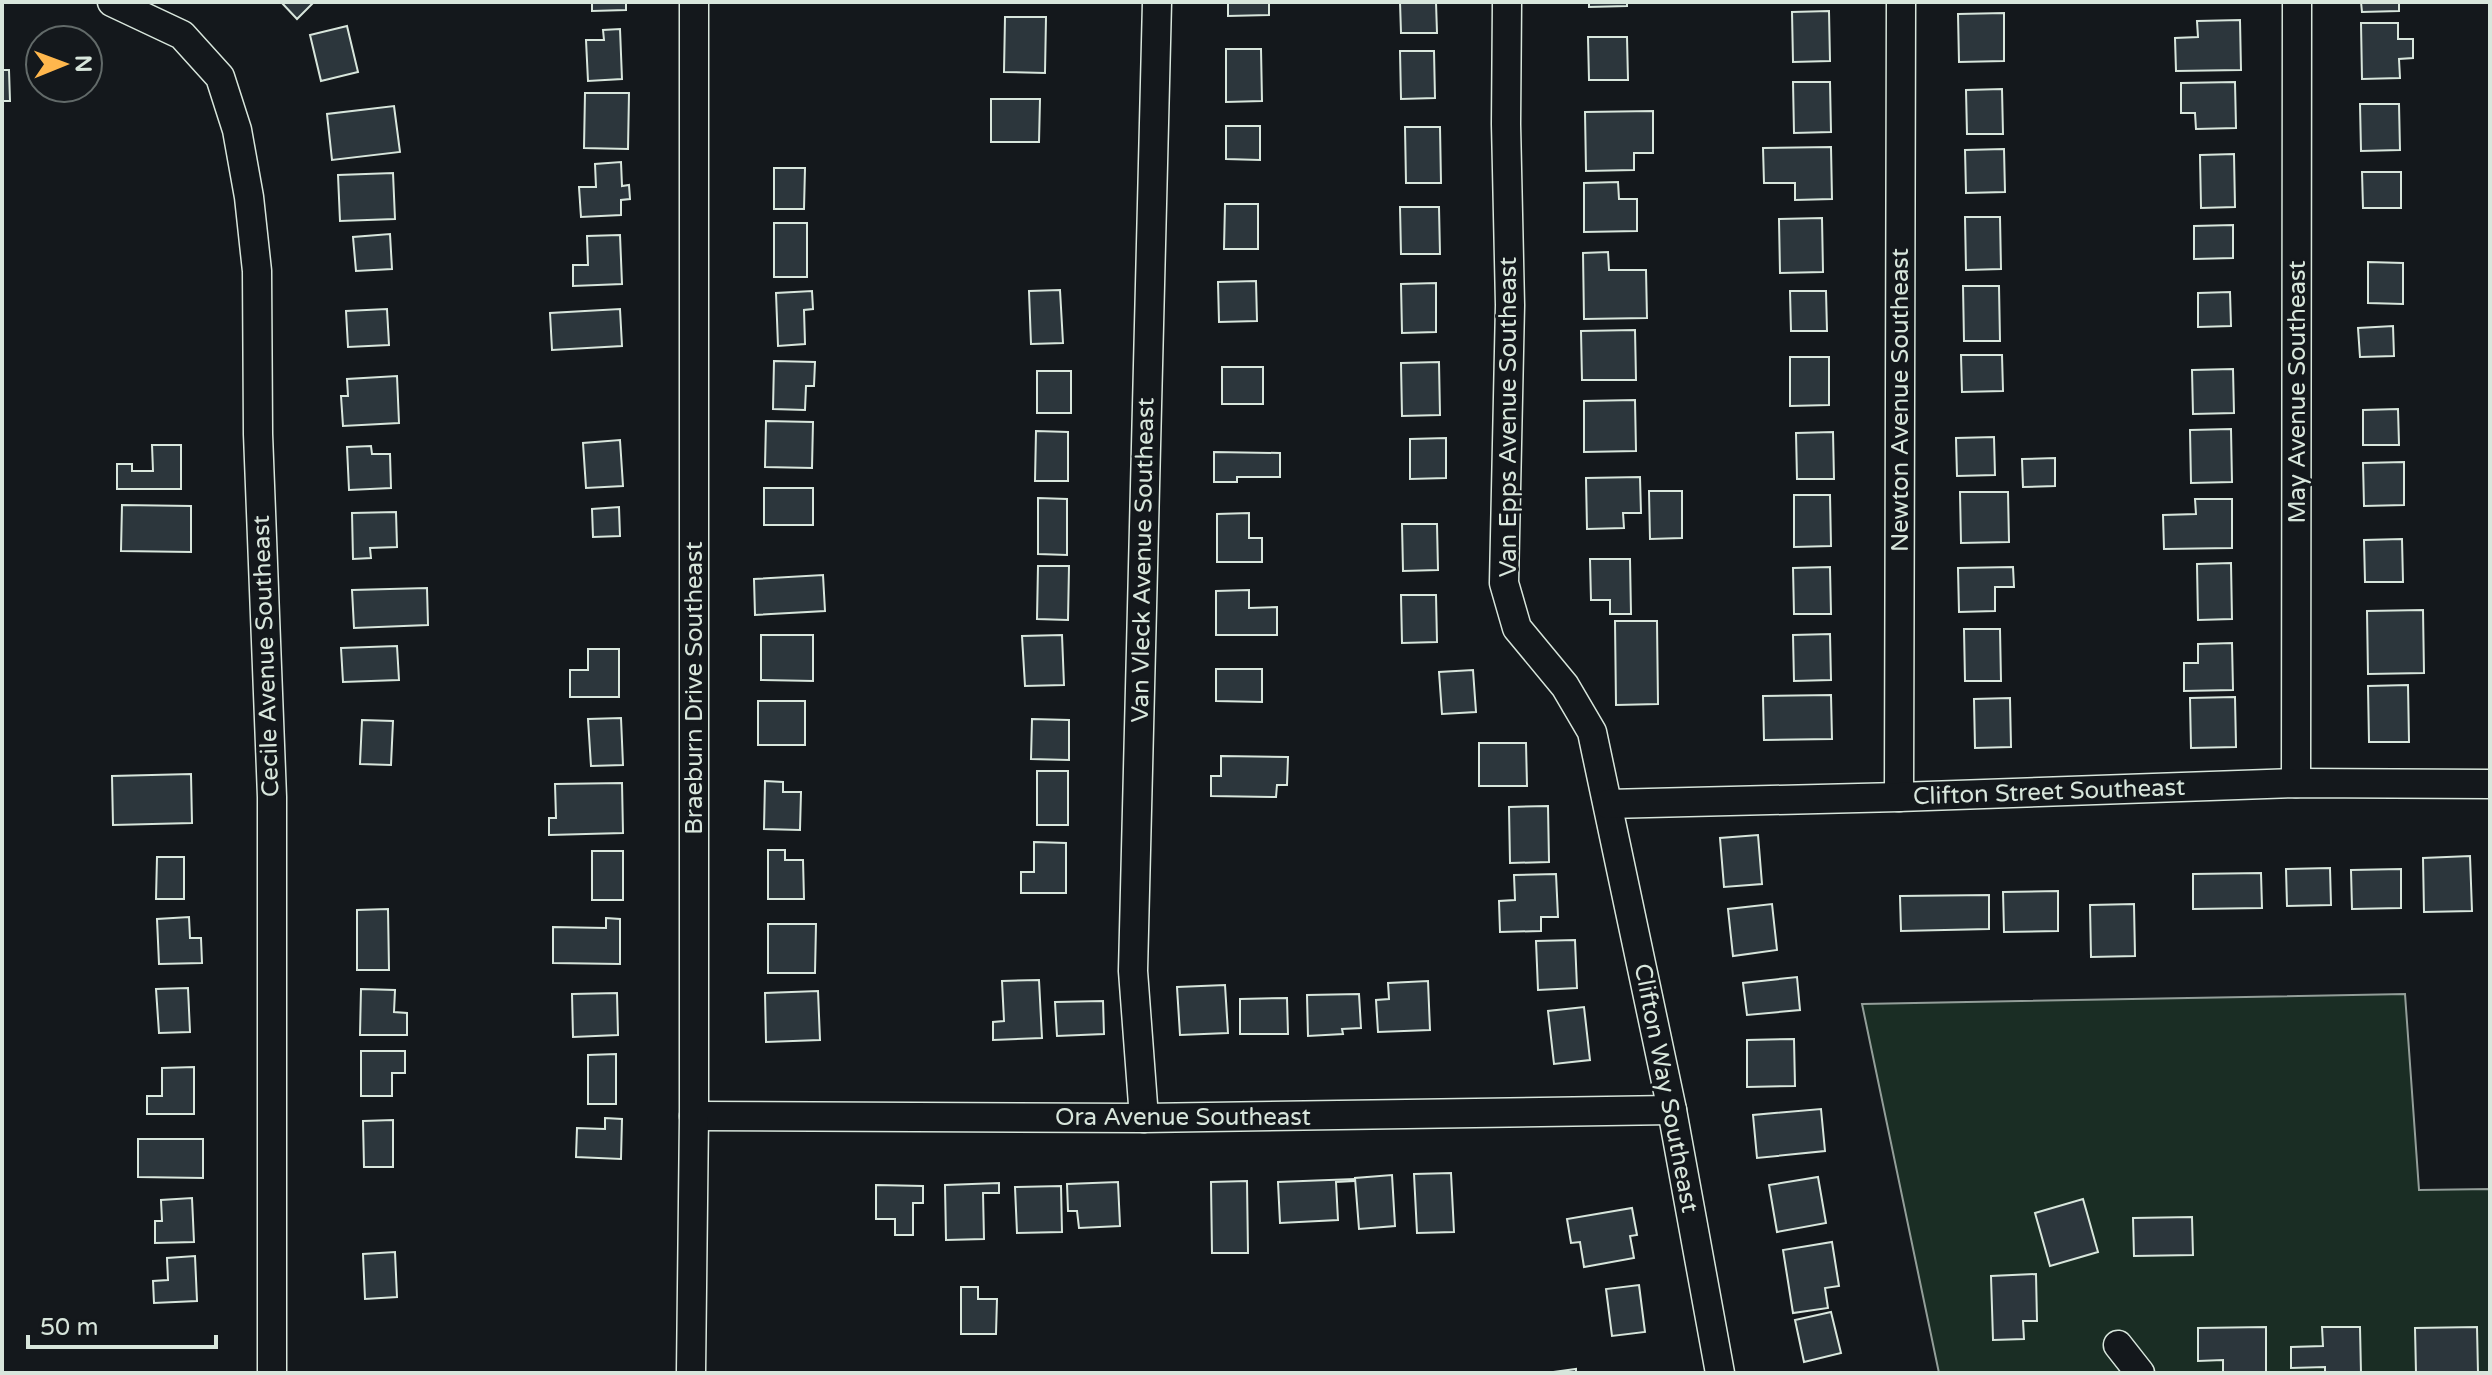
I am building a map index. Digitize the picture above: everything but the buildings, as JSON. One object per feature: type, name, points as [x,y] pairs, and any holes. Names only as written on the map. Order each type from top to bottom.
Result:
[{"type":"street","name":"Cecile Avenue Southeast","points":[[112,2],[182,35],[220,77],[237,130],[249,197],[257,271],[258,434],[272,797],[272,1373]]},
{"type":"street","name":"Braeburn Drive Southeast","points":[[691,1373],[694,1116],[694,2]]},
{"type":"street","name":"Van Vleck Avenue Southeast","points":[[1144,1118],[1133,971],[1157,2]]},
{"type":"street","name":"Van Epps Avenue Southeast","points":[[1507,2],[1510,305],[1504,583],[1517,628],[1565,686],[1592,732],[1608,804]]},
{"type":"street","name":"Newton Avenue Southeast","points":[[1899,797],[1901,2]]},
{"type":"street","name":"May Avenue Southeast","points":[[2296,783],[2297,2]]},
{"type":"street","name":"Clifton Street Southeast","points":[[1608,804],[2296,783],[2490,784]]},
{"type":"street","name":"Clifton Way Southeast","points":[[1608,804],[1672,1110],[1720,1373]]},
{"type":"street","name":"Ora Avenue Southeast","points":[[694,1116],[1144,1118],[1672,1110]]},
{"type":"street","points":[[2118,1345],[2140,1373]]},
{"type":"green space","points":[[2405,994],[2419,1190],[2490,1189],[2490,1373],[1939,1373],[1862,1004]]}]
